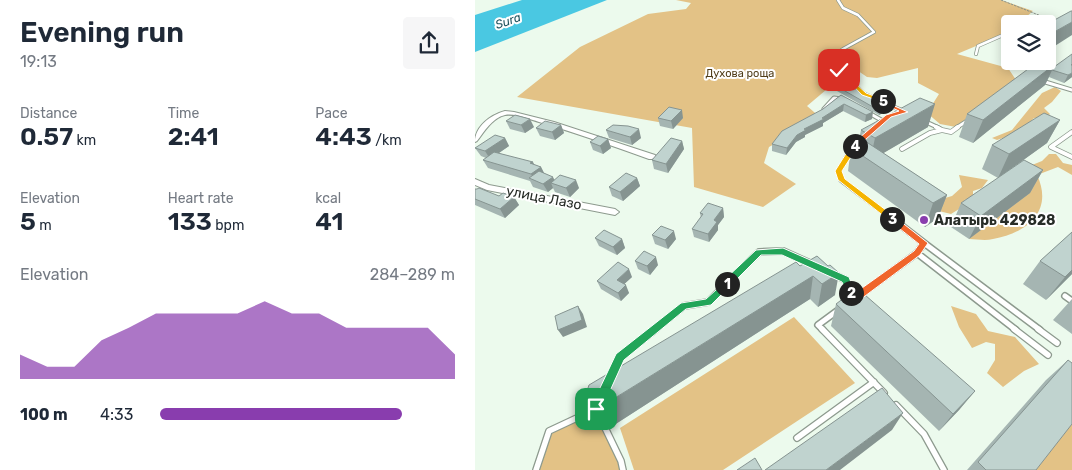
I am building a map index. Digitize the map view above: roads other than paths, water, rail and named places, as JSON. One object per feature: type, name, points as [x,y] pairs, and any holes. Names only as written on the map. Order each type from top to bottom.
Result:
[{"type":"street","points":[[475,140],[489,120],[507,112],[587,134],[651,157]]},
{"type":"street","name":"улица Лазо","points":[[475,182],[487,187],[615,212]]},
{"type":"lane","points":[[838,0],[843,8],[858,16],[874,32],[870,37],[846,45],[839,52],[839,70],[864,94],[905,112],[897,114]]},
{"type":"lane","points":[[1056,21],[1062,22]]},
{"type":"lane","points":[[976,54],[978,46],[1001,36]]},
{"type":"lane","points":[[1040,80],[1072,90]]},
{"type":"lane","points":[[820,113],[834,98],[850,104]]},
{"type":"lane","points":[[866,112],[883,121]]},
{"type":"lane","points":[[876,126],[888,116]]},
{"type":"lane","points":[[920,119],[942,130],[951,132],[973,116]]},
{"type":"lane","points":[[901,149],[930,133],[942,130]]},
{"type":"lane","points":[[870,132],[851,149],[839,171],[841,180],[1057,343]]},
{"type":"lane","points":[[1072,132],[1051,147],[1072,157]]},
{"type":"lane","points":[[846,305],[917,253],[924,243]]},
{"type":"lane","points":[[608,383],[620,357],[684,306],[708,302],[759,252],[783,251],[819,268]]},
{"type":"lane","points":[[917,253],[1047,355]]},
{"type":"lane","points":[[828,272],[846,280],[853,300]]},
{"type":"lane","points":[[1065,296],[1072,301]]},
{"type":"lane","points":[[839,310],[818,325],[886,395]]},
{"type":"lane","points":[[797,438],[874,382]]},
{"type":"lane","points":[[536,470],[549,431],[596,409],[600,400]]},
{"type":"lane","points":[[893,402],[924,434],[945,470]]},
{"type":"lane","points":[[596,409],[621,461],[623,470]]},
{"type":"water","name":"Sura","points":[[522,0],[607,0],[475,52],[475,15]]},
{"type":"place","name":"Алатырь 429828","points":[[924,220]]},
{"type":"park label","name":"Духова роща","points":[[740,73]]}]
